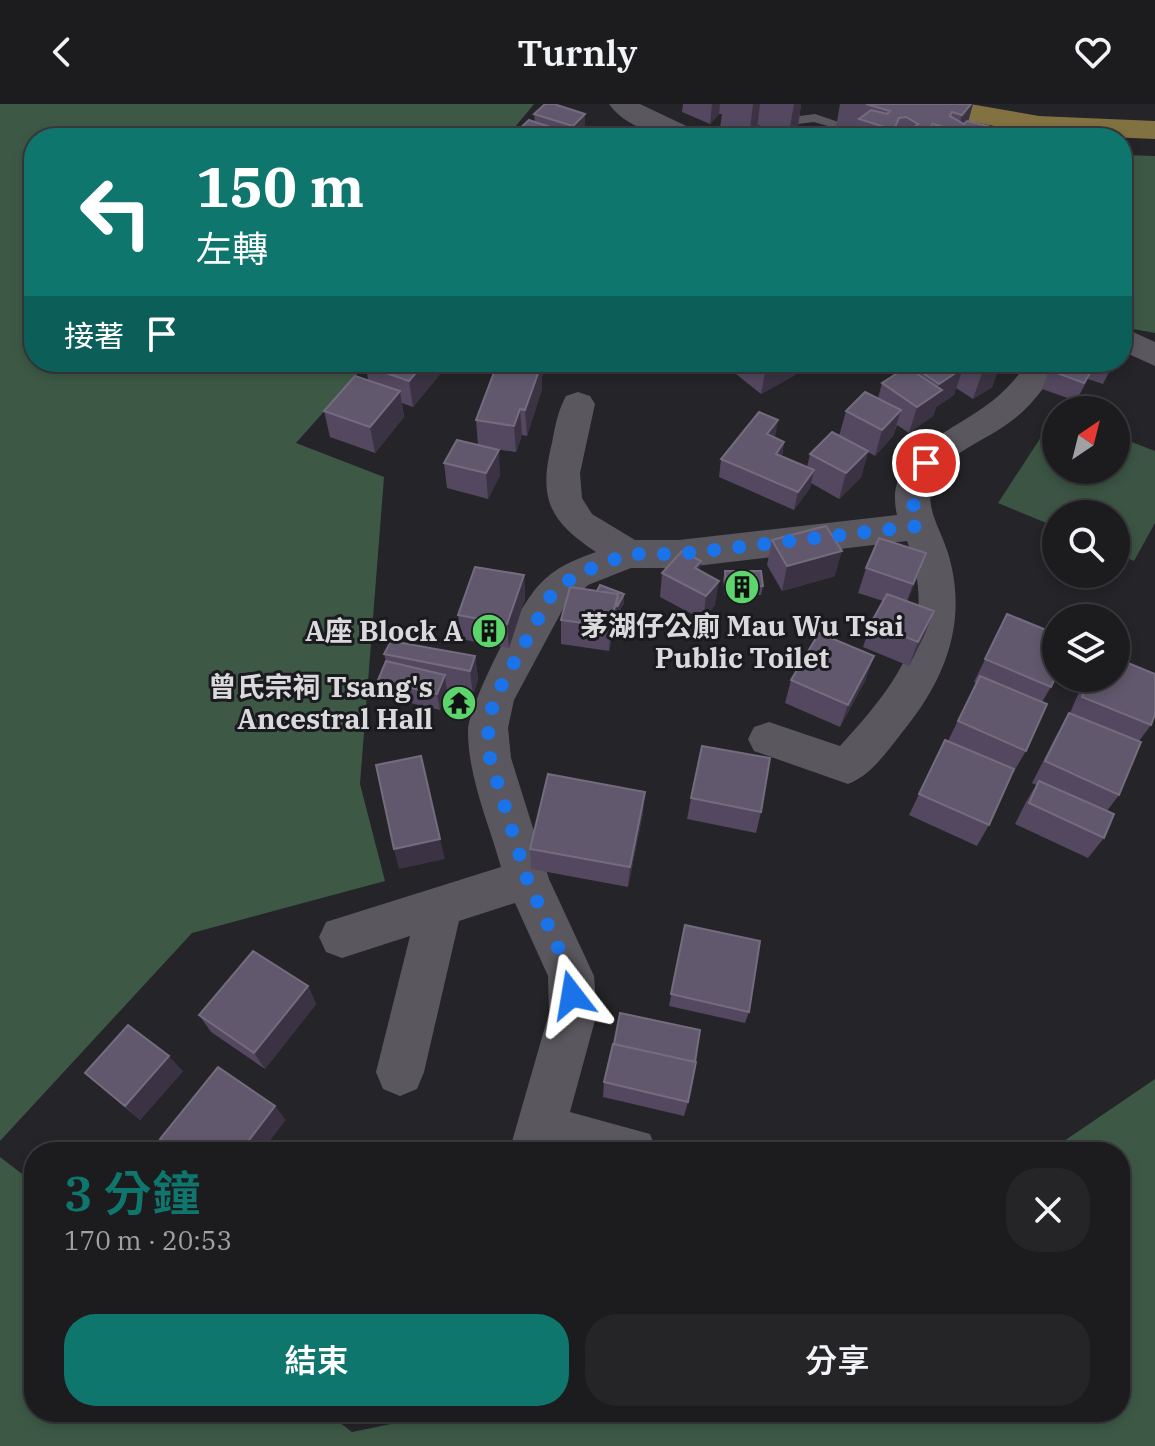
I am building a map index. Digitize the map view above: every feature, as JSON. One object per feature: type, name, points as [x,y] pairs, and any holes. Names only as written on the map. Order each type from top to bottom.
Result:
[{"type":"main road","points":[[922,104],[1039,125],[1109,128]]},
{"type":"main road","points":[[1132,129],[1155,130]]},
{"type":"street","points":[[623,104],[664,128]]},
{"type":"street","points":[[769,739],[848,766],[913,690],[932,654],[939,618],[937,583],[911,503],[914,482],[926,463],[998,414],[1030,386],[1038,372]]},
{"type":"street","points":[[578,404],[562,473],[564,499],[579,523],[628,554]]},
{"type":"street","points":[[537,1141],[573,1013],[571,976],[527,879],[490,758],[488,728],[494,699],[550,597],[575,575],[628,554],[679,554],[918,526]]},
{"type":"street","points":[[342,937],[527,879]]},
{"type":"street","points":[[400,1072],[440,906]]},
{"type":"lane","points":[[773,128],[815,118],[848,128]]},
{"type":"green space","points":[[0,104],[534,104],[514,128],[24,128],[24,372],[359,372],[296,443],[384,477],[360,784],[385,881],[192,933],[0,1141]]},
{"type":"green space","points":[[1132,155],[1155,156],[1155,333],[1132,329]]},
{"type":"green space","points":[[1042,435],[1042,484],[1130,484],[1130,441],[1155,451],[1155,523],[1134,561],[1130,559],[1130,500],[1042,500],[1042,521],[998,503]]},
{"type":"green space","points":[[1155,1079],[1155,1446],[0,1446],[0,1157],[24,1175],[24,1422],[339,1422],[352,1432],[400,1422],[1130,1422],[1130,1142],[1063,1142]]},
{"type":"building","points":[[545,104],[585,114],[573,126],[534,114]]},
{"type":"building","points":[[866,104],[971,104],[962,115],[952,112],[950,116],[964,124],[967,121],[988,126],[946,128],[933,124],[930,128],[913,128],[918,124],[906,117],[899,118],[895,128],[888,128],[859,119],[871,110],[887,114],[890,111]]},
{"type":"building","points":[[529,120],[553,128],[520,128]]},
{"type":"building","points":[[383,372],[417,372],[409,381]]},
{"type":"building","points":[[494,372],[538,372],[525,410],[520,409],[514,426],[476,420]]},
{"type":"building","points":[[899,372],[915,372],[942,390],[917,407],[882,383]]},
{"type":"building","points":[[922,372],[957,372],[939,384]]},
{"type":"building","points":[[1054,372],[1090,373],[1084,383]]},
{"type":"building","points":[[355,376],[400,391],[370,427],[324,411]]},
{"type":"building","points":[[865,392],[901,410],[882,430],[846,411]]},
{"type":"building","points":[[759,412],[778,420],[767,434],[784,442],[776,454],[814,470],[798,492],[721,459]]},
{"type":"building","points":[[832,432],[868,451],[846,473],[810,454]]},
{"type":"building","points":[[457,440],[499,450],[486,473],[444,463]]},
{"type":"building","points":[[826,526],[842,551],[787,566],[772,540]]},
{"type":"building","points":[[879,538],[926,553],[913,584],[866,568]]},
{"type":"building","points":[[682,551],[701,561],[695,568],[719,581],[706,596],[662,573]]},
{"type":"building","points":[[475,567],[524,575],[507,624],[458,615]]},
{"type":"building","points":[[725,571],[761,571],[763,586],[726,587]]},
{"type":"building","points":[[600,585],[624,594],[617,607],[618,594],[597,591]]},
{"type":"building","points":[[570,587],[618,594],[610,627],[561,620]]},
{"type":"building","points":[[887,594],[934,611],[918,642],[871,623]]},
{"type":"building","points":[[1007,614],[1042,628],[1042,683],[985,659]]},
{"type":"building","points":[[819,633],[874,656],[848,705],[791,680]]},
{"type":"building","points":[[391,641],[475,656],[470,671],[384,654]]},
{"type":"building","points":[[386,661],[445,675],[437,694],[378,680]]},
{"type":"building","points":[[1130,664],[1155,674],[1155,714],[1151,725],[1082,697],[1084,692],[1130,692]]},
{"type":"building","points":[[980,676],[1047,704],[1026,751],[958,721]]},
{"type":"building","points":[[1069,713],[1141,742],[1119,795],[1045,761]]},
{"type":"building","points":[[945,740],[1014,769],[989,825],[919,794]]},
{"type":"building","points":[[702,746],[770,758],[761,812],[691,798]]},
{"type":"building","points":[[421,756],[440,839],[394,849],[376,765]]},
{"type":"building","points":[[548,774],[645,792],[630,867],[530,849]]},
{"type":"building","points":[[1039,781],[1114,814],[1104,838],[1029,803]]},
{"type":"building","points":[[685,925],[760,941],[749,1012],[671,994]]},
{"type":"building","points":[[253,951],[308,986],[254,1053],[199,1015]]},
{"type":"building","points":[[620,1013],[700,1030],[695,1062],[614,1044]]},
{"type":"building","points":[[128,1025],[169,1056],[125,1106],[85,1073]]},
{"type":"building","points":[[613,1044],[696,1062],[688,1102],[604,1082]]},
{"type":"building","points":[[218,1067],[275,1106],[248,1142],[164,1142],[160,1139]]},
{"type":"place","name":"茅湖仔公廁 Mau Wu Tsai Public Toilet","points":[[742,587]]},
{"type":"place","name":"A座 Block A","points":[[489,631]]},
{"type":"place","name":"曾氏宗祠 Tsang's Ancestral Hall","points":[[459,703]]},
{"type":"route","points":[[572,995],[571,976],[527,879],[490,758],[488,728],[494,699],[550,597],[575,575],[628,554],[679,554],[918,526],[911,503],[914,482],[926,463]]}]
